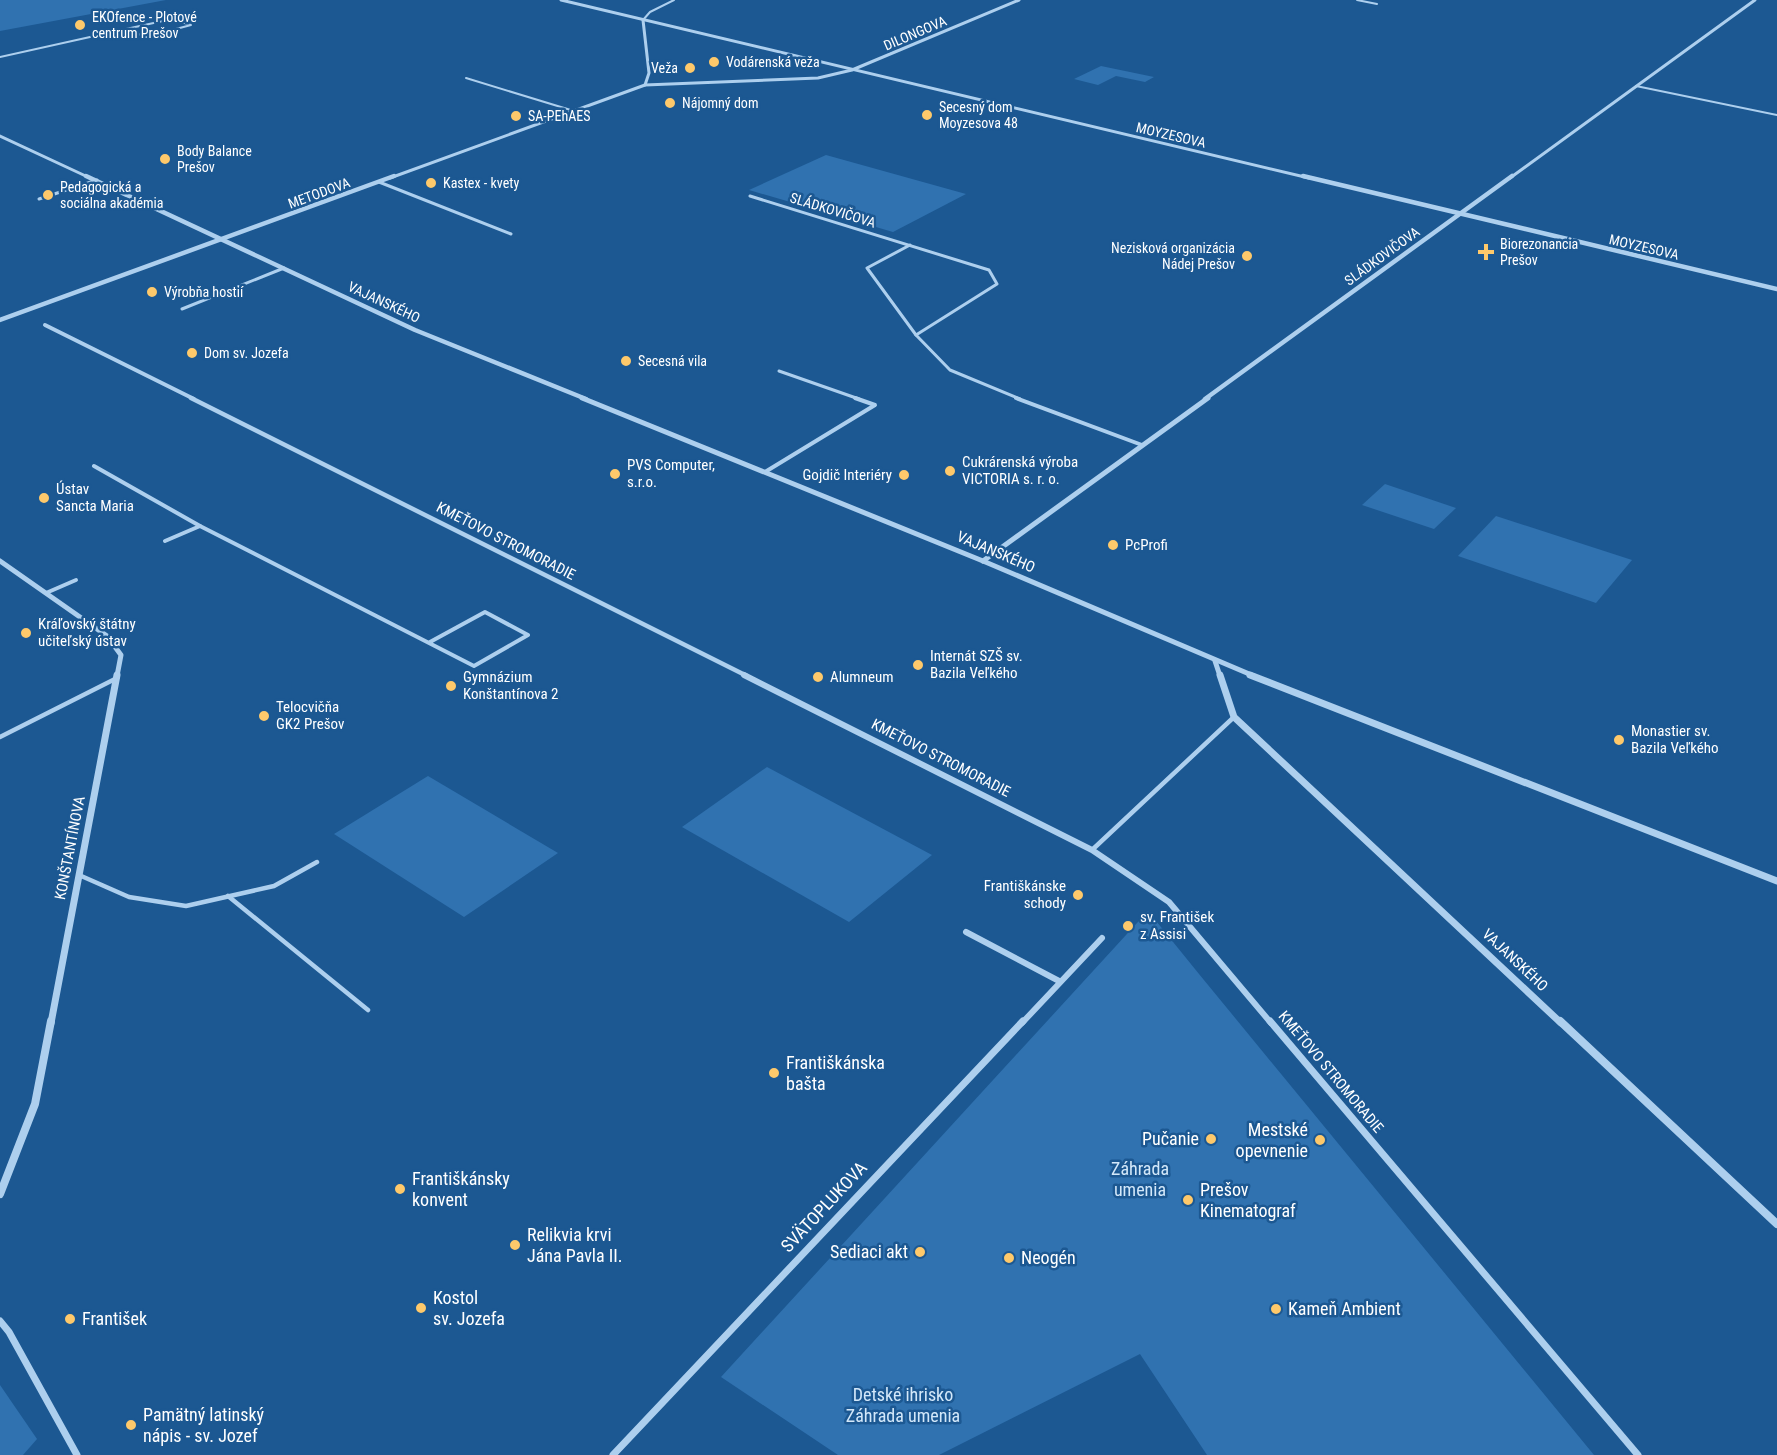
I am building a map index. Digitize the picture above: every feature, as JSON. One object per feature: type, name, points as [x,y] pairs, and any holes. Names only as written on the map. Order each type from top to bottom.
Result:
[{"type":"street","name":"MOYZESOVA","points":[[561,0],[1777,289]]},
{"type":"street","name":"DILONGOVA","points":[[645,86],[818,78],[852,70],[1019,0]]},
{"type":"street","name":"SLÁDKOVIČOVA","points":[[983,561],[1755,0]]},
{"type":"street","points":[[643,20],[649,73],[645,86]]},
{"type":"street","name":"METODOVA","points":[[0,320],[645,86]]},
{"type":"street","name":"VAJANSKÉHO","points":[[0,136],[415,330],[983,561],[1215,661],[1777,881]]},
{"type":"street","name":"KMEŤOVO STROMORADIE","points":[[45,325],[1092,850],[1169,902],[1638,1455]]},
{"type":"street","name":"KONŠTANTÍNOVA","points":[[0,561],[107,636],[121,656],[34,1104],[0,1194]]},
{"type":"street","name":"VAJANSKÉHO","points":[[1215,661],[1234,717],[1777,1224]]},
{"type":"street","points":[[966,932],[1059,981]]},
{"type":"street","name":"SVÄTOPLUKOVA","points":[[613,1455],[1101,938]]},
{"type":"street","points":[[0,1321],[9,1332],[77,1455]]},
{"type":"lane","points":[[643,20],[650,12],[674,0]]},
{"type":"lane","points":[[1357,0],[1377,4]]},
{"type":"lane","points":[[0,57],[126,29],[172,19],[191,25],[146,37],[126,29]]},
{"type":"lane","points":[[466,78],[574,111]]},
{"type":"lane","points":[[1636,86],[1777,115]]},
{"type":"lane","points":[[39,199],[97,180]]},
{"type":"lane","points":[[379,182],[511,234]]},
{"type":"lane","name":"SLÁDKOVIČOVA","points":[[750,195],[989,270],[997,284],[916,335]]},
{"type":"lane","points":[[910,245],[867,268],[916,335],[950,370],[1011,396],[1142,445]]},
{"type":"lane","points":[[182,309],[284,268]]},
{"type":"lane","points":[[765,472],[875,405],[780,371]]},
{"type":"lane","points":[[94,466],[200,526],[474,666],[528,635],[485,612],[430,642]]},
{"type":"lane","points":[[165,541],[200,526]]},
{"type":"lane","points":[[46,593],[76,580]]},
{"type":"lane","points":[[0,737],[117,678]]},
{"type":"lane","points":[[1092,850],[1234,717]]},
{"type":"lane","points":[[79,875],[129,897],[186,906],[274,886],[317,861]]},
{"type":"lane","points":[[228,896],[368,1010]]},
{"type":"green space","points":[[0,0],[166,0],[0,31]]},
{"type":"green space","points":[[1101,66],[1154,77],[1145,82],[1116,76],[1098,85],[1074,79]]},
{"type":"green space","points":[[826,155],[966,194],[893,232],[749,190]]},
{"type":"green space","points":[[1385,484],[1456,508],[1434,529],[1362,505]]},
{"type":"green space","points":[[1496,516],[1632,560],[1596,603],[1458,556]]},
{"type":"green space","points":[[767,767],[932,855],[849,922],[682,827]]},
{"type":"green space","points":[[428,776],[558,853],[464,917],[334,834]]},
{"type":"green space","name":"Záhrada umenia","points":[[1148,911],[1594,1455],[1207,1455],[1140,1354],[939,1455],[838,1455],[721,1377]]},
{"type":"green space","points":[[0,1385],[37,1439],[23,1455],[0,1455]]},
{"type":"place","name":"EKOfence - Plotové centrum Prešov","points":[[80,25]]},
{"type":"place","name":"Vodárenská veža","points":[[714,62]]},
{"type":"place","name":"Veža","points":[[690,68]]},
{"type":"place","name":"Nájomný dom","points":[[670,103]]},
{"type":"place","name":"Secesný dom Moyzesova 48","points":[[927,115]]},
{"type":"place","name":"SA-PEhAES","points":[[516,116]]},
{"type":"place","name":"Body Balance Prešov","points":[[165,159]]},
{"type":"place","name":"Kastex - kvety","points":[[431,183]]},
{"type":"place","name":"Pedagogická a sociálna akadémia","points":[[48,195]]},
{"type":"place","name":"Biorezonancia Prešov","points":[[1486,252]]},
{"type":"place","name":"Nezisková organizácia Nádej Prešov","points":[[1247,256]]},
{"type":"place","name":"Výrobňa hostií","points":[[152,292]]},
{"type":"place","name":"Dom sv. Jozefa","points":[[192,353]]},
{"type":"place","name":"Secesná vila","points":[[626,361]]},
{"type":"place","name":"Cukrárenská výroba VICTORIA s. r. o.","points":[[950,471]]},
{"type":"place","name":"PVS Computer, s.r.o.","points":[[615,474]]},
{"type":"place","name":"Gojdič Interiéry","points":[[904,475]]},
{"type":"place","name":"Ústav Sancta Maria","points":[[44,498]]},
{"type":"place","name":"PcProfi","points":[[1113,545]]},
{"type":"place","name":"Kráľovský štátny učiteľský ústav","points":[[26,633]]},
{"type":"place","name":"Internát SZŠ sv. Bazila Veľkého","points":[[918,665]]},
{"type":"place","name":"Alumneum","points":[[818,677]]},
{"type":"place","name":"Gymnázium Konštantínova 2","points":[[451,686]]},
{"type":"place","name":"Telocvičňa GK2 Prešov","points":[[264,716]]},
{"type":"place","name":"Monastier sv. Bazila Veľkého","points":[[1619,740]]},
{"type":"place","name":"Františkánske schody","points":[[1078,895]]},
{"type":"place","name":"sv. František z Assisi","points":[[1128,926]]},
{"type":"place","name":"Františkánska bašta","points":[[774,1073]]},
{"type":"place","name":"Pučanie","points":[[1211,1139]]},
{"type":"place","name":"Mestské opevnenie","points":[[1320,1140]]},
{"type":"place","name":"Františkánsky konvent","points":[[400,1189]]},
{"type":"place","name":"Prešov Kinematograf","points":[[1188,1200]]},
{"type":"place","name":"Relikvia krvi Jána Pavla II.","points":[[515,1245]]},
{"type":"place","name":"Sediaci akt","points":[[920,1252]]},
{"type":"place","name":"Neogén","points":[[1009,1258]]},
{"type":"place","name":"Kostol sv. Jozefa","points":[[421,1308]]},
{"type":"place","name":"Kameň Ambient","points":[[1276,1309]]},
{"type":"place","name":"František","points":[[70,1319]]},
{"type":"place","name":"Pamätný latinský nápis - sv. Jozef","points":[[131,1425]]},
{"type":"park label","name":"Detské ihrisko Záhrada umenia","points":[[903,1405]]}]
